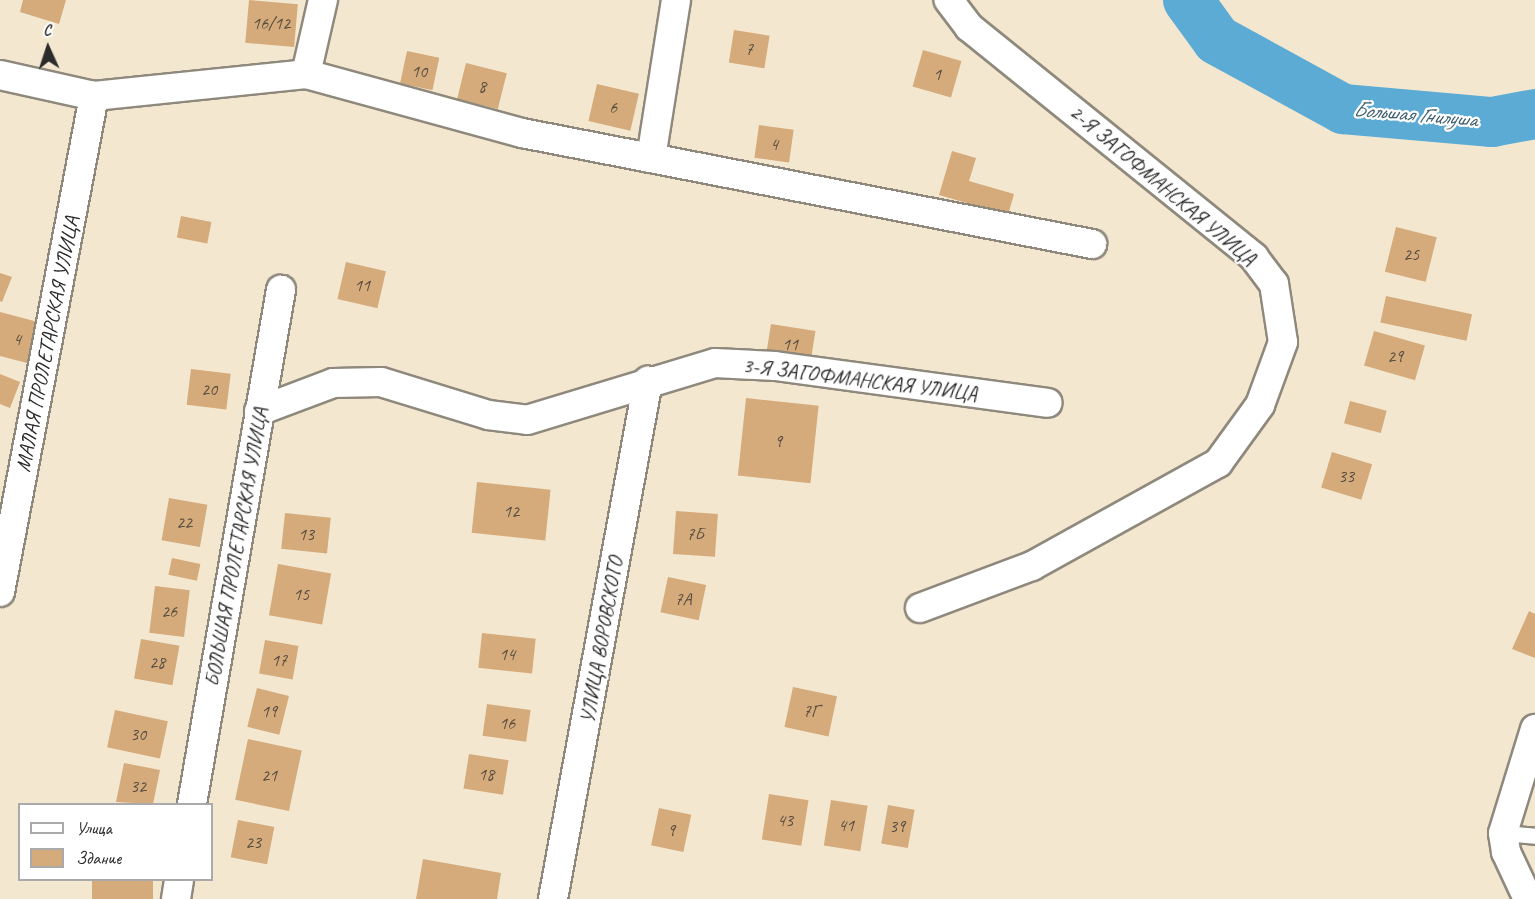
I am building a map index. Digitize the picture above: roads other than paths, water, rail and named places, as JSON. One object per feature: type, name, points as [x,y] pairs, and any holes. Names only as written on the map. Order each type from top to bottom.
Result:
[{"type":"street","points":[[306,74],[323,0]]},
{"type":"street","points":[[651,158],[676,0]]},
{"type":"street","name":"2-Я ЗАГОФМАНСКАЯ УЛИЦА","points":[[920,608],[1032,566],[1218,464],[1260,405],[1282,342],[1274,284],[1254,257],[969,27],[949,0]]},
{"type":"street","points":[[0,75],[94,96],[306,74],[522,133],[1092,244]]},
{"type":"street","name":"МАЛАЯ ПРОЛЕТАРСКАЯ УЛИЦА","points":[[0,592],[94,96]]},
{"type":"street","name":"БОЛЬШАЯ ПРОЛЕТАРСКАЯ УЛИЦА","points":[[192,803],[281,290]]},
{"type":"street","name":"3-Я ЗАГОФМАНСКАЯ УЛИЦА","points":[[259,411],[333,383],[381,382],[489,415],[527,420],[648,381],[715,363],[775,366],[1048,403]]},
{"type":"street","name":"УЛИЦА ВОРОВСКОГО","points":[[553,899],[648,381]]},
{"type":"street","points":[[1527,899],[1506,852],[1503,833],[1535,729]]},
{"type":"street","points":[[176,899],[179,881]]},
{"type":"lane","points":[[1503,833],[1535,836]]},
{"type":"waterway","name":"Большая Гнилуша","points":[[1188,0],[1217,40],[1343,109],[1492,122],[1535,114]]}]
